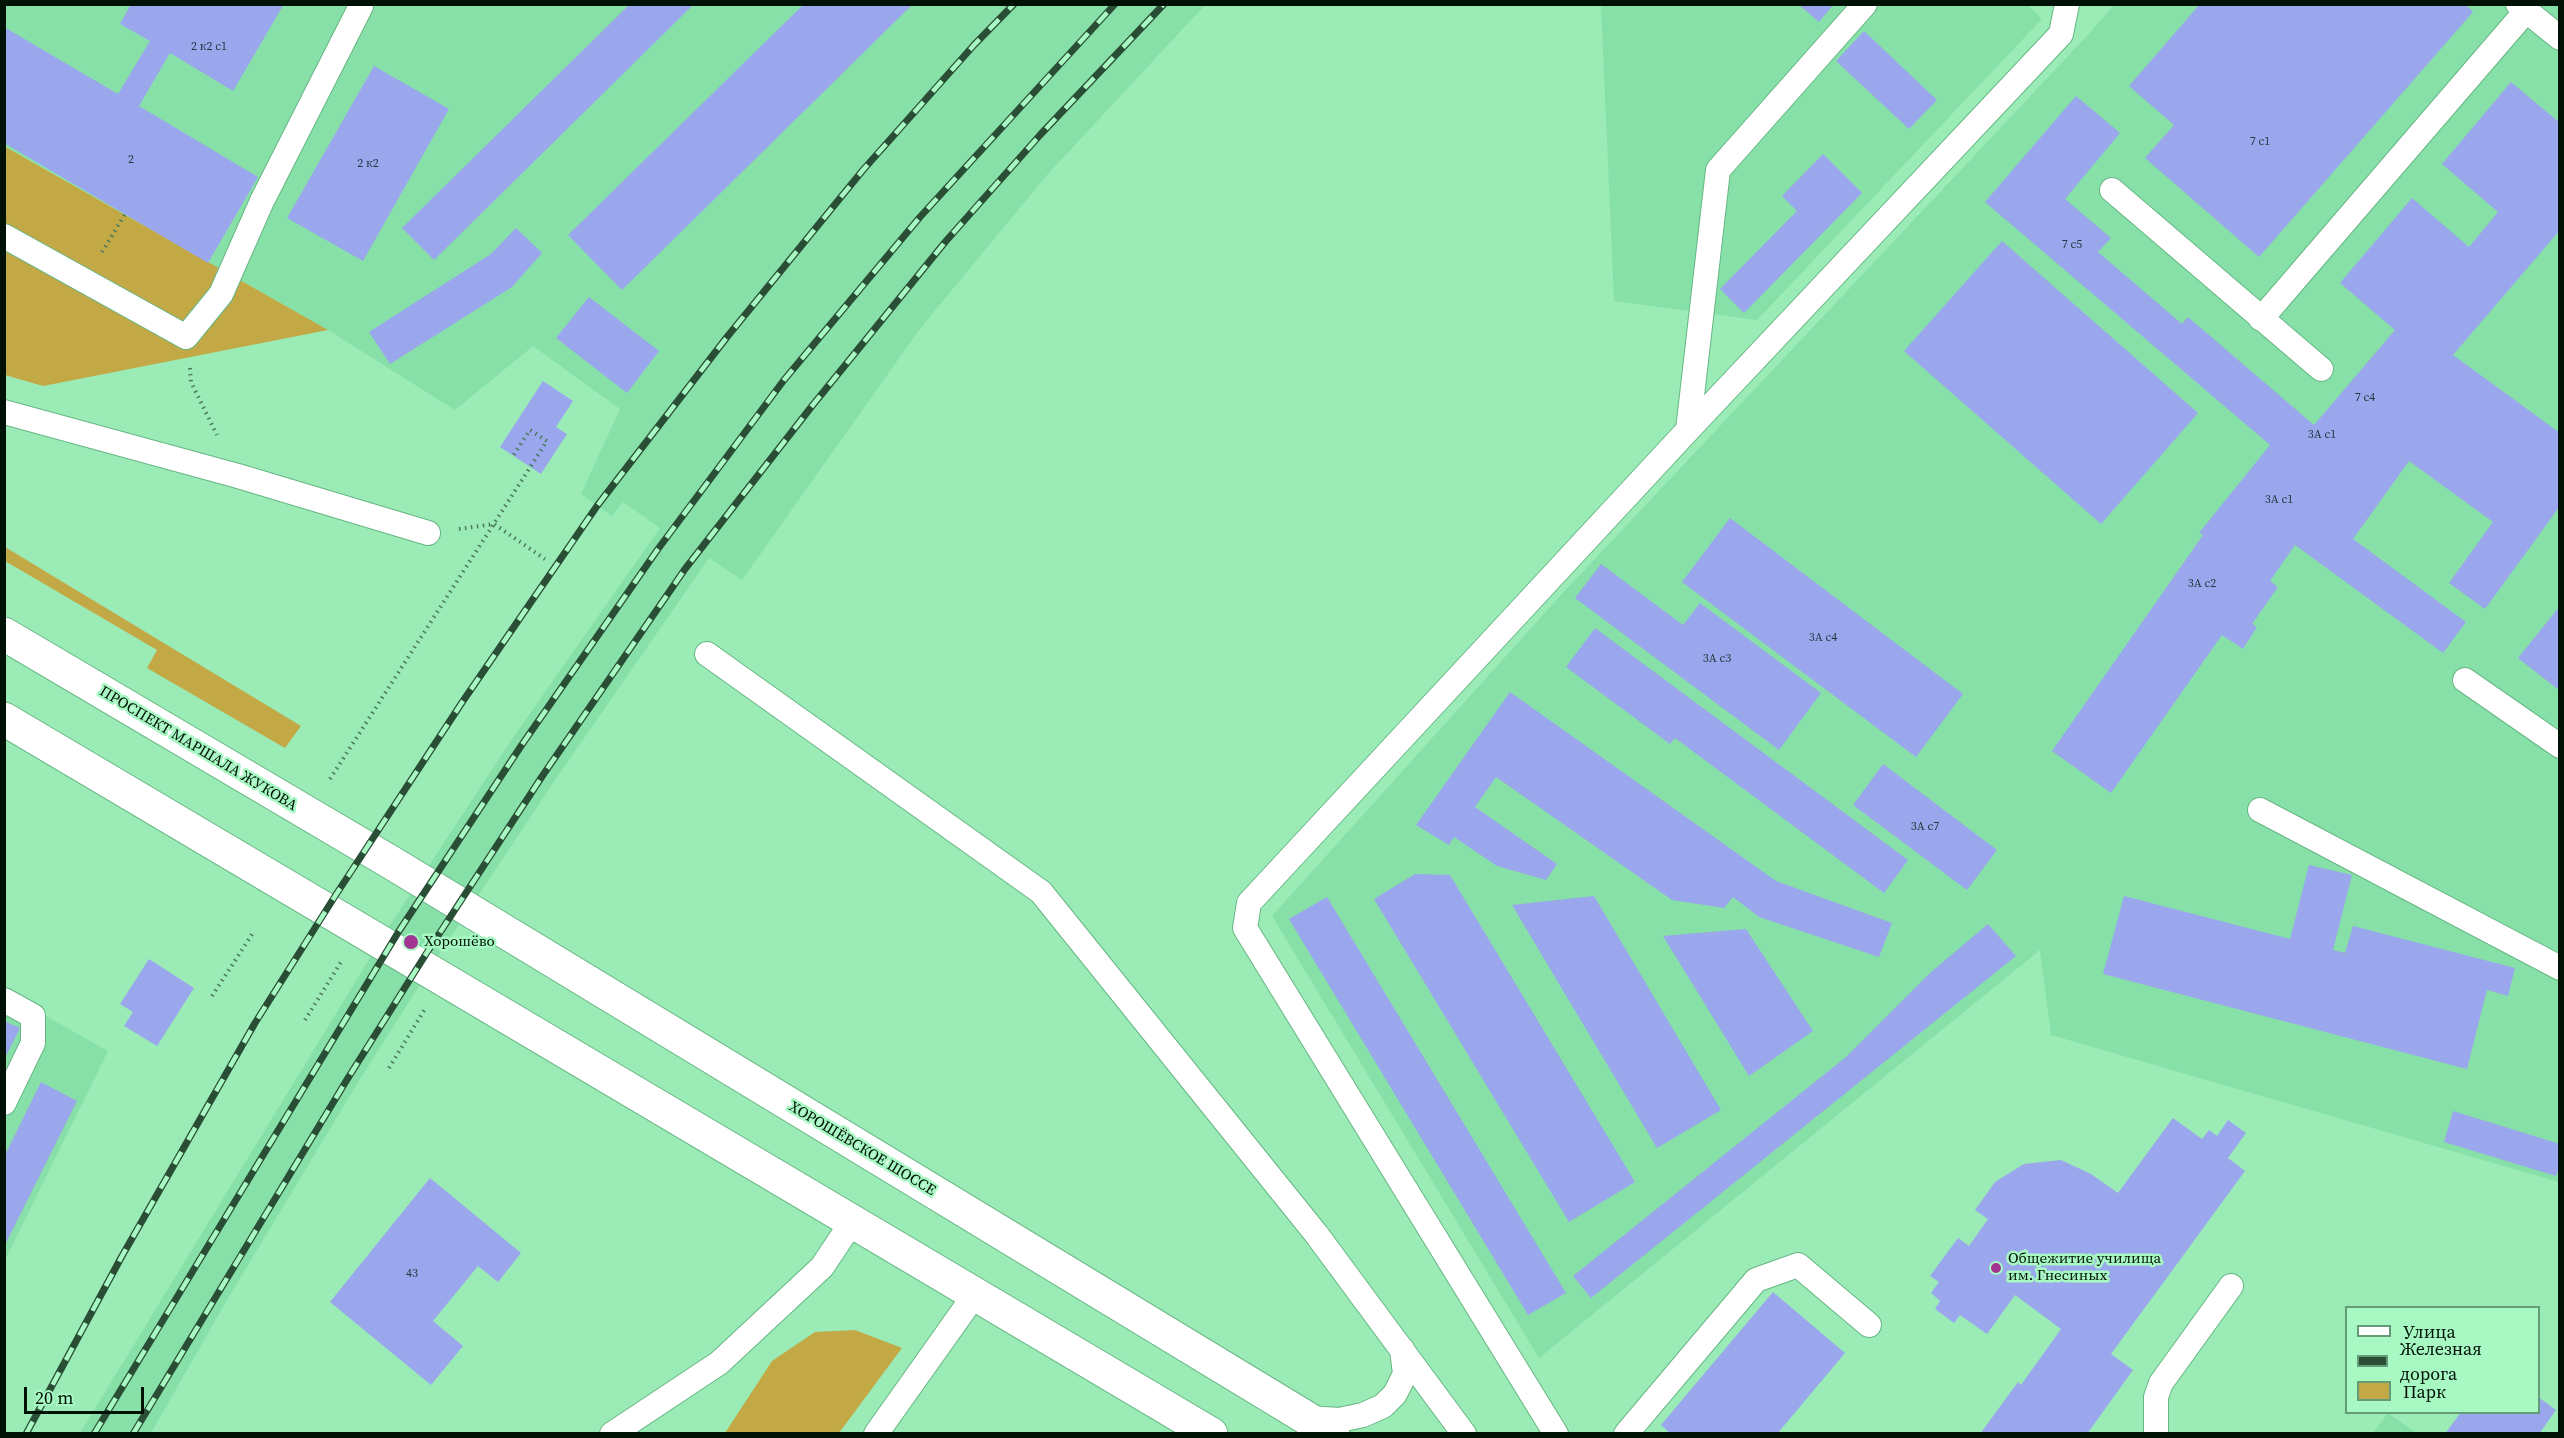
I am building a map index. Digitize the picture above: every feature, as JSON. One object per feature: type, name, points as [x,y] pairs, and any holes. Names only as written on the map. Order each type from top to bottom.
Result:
[{"type":"main road","name":"ПРОСПЕКТ МАРШАЛА ЖУКОВА","points":[[4,634],[392,864]]},
{"type":"main road","points":[[4,719],[349,939],[976,1293],[1211,1434]]},
{"type":"main road","name":"ХОРОШЁВСКОЕ ШОССЕ","points":[[392,864],[1320,1426]]},
{"type":"lane","points":[[1688,430],[1718,170],[1865,4]]},
{"type":"lane","points":[[1556,1434],[1245,928],[1249,903],[1688,430],[2061,34],[2067,4]]},
{"type":"lane","points":[[4,236],[186,337],[221,294],[262,201],[361,6]]},
{"type":"lane","points":[[2261,319],[2522,8],[2559,38]]},
{"type":"lane","points":[[2112,190],[2321,369]]},
{"type":"lane","points":[[4,412],[238,476],[428,533]]},
{"type":"lane","points":[[707,654],[1041,892],[1317,1235],[1464,1434]]},
{"type":"lane","points":[[2465,680],[2559,747]]},
{"type":"lane","points":[[2260,810],[2559,968]]},
{"type":"lane","points":[[4,1000],[33,1016],[33,1043],[4,1102]]},
{"type":"lane","points":[[612,1434],[719,1363],[822,1267],[852,1222]]},
{"type":"lane","points":[[1626,1434],[1756,1280],[1798,1265],[1869,1325]]},
{"type":"lane","points":[[2156,1434],[2156,1397],[2161,1383],[2231,1286]]},
{"type":"lane","points":[[876,1434],[976,1293]]},
{"type":"lane","points":[[1320,1426],[1363,1415],[1383,1406],[1395,1394],[1405,1374],[1402,1350]]},
{"type":"path","points":[[84,280],[125,214]]},
{"type":"path","points":[[191,382],[238,476]]},
{"type":"path","points":[[330,779],[547,441],[530,430],[513,456]]},
{"type":"path","points":[[428,533],[494,524],[545,559]]},
{"type":"path","points":[[212,996],[253,933]]},
{"type":"path","points":[[306,1020],[349,939]]},
{"type":"path","points":[[389,1068],[426,1006]]},
{"type":"shaded area","points":[[2027,4],[2042,19],[1757,320],[1614,301],[1601,5]]},
{"type":"shaded area","points":[[4,5],[1205,5],[1047,175],[919,330],[742,580],[709,558],[553,783],[438,956],[357,1084],[227,1300],[151,1433],[80,1433],[390,925],[512,739],[660,528],[623,502],[612,516],[581,494],[620,409],[533,346],[455,410],[328,330],[5,146]]},
{"type":"shaded area","points":[[2114,5],[2559,5],[2559,1182],[2051,1035],[2040,950],[1539,1358],[1272,916],[1560,596]]},
{"type":"shaded area","points":[[5,993],[108,1051],[5,1260]]},
{"type":"shaded area","points":[[2389,1414],[2416,1433],[2373,1433]]},
{"type":"green space","points":[[4,146],[328,330],[43,386],[5,375]]},
{"type":"green space","points":[[4,547],[301,726],[285,748],[147,668],[157,650],[5,561]]},
{"type":"green space","points":[[855,1330],[902,1348],[839,1433],[725,1433],[772,1361],[815,1332]]},
{"type":"building","points":[[131,4],[284,4],[233,91],[170,53],[139,106],[258,177],[208,263],[4,143],[4,27],[118,94],[150,41],[120,24]]},
{"type":"building","points":[[630,4],[694,4],[434,260],[402,228]]},
{"type":"building","points":[[804,4],[913,4],[622,290],[568,235]]},
{"type":"building","points":[[1798,4],[1834,4],[1819,22]]},
{"type":"building","points":[[2200,4],[2465,4],[2473,12],[2259,257],[2145,158],[2174,125],[2129,86]]},
{"type":"building","points":[[1864,31],[1937,100],[1909,129],[1836,61]]},
{"type":"building","points":[[374,66],[449,109],[363,261],[287,218]]},
{"type":"building","points":[[2511,82],[2560,123],[2560,230],[2453,355],[2560,433],[2560,506],[2485,609],[2449,583],[2493,522],[2409,461],[2353,539],[2466,622],[2443,653],[2295,545],[2270,581],[2278,587],[2252,624],[2257,627],[2243,649],[2222,635],[2111,793],[2052,751],[2203,535],[2199,533],[2270,445],[1985,202],[2076,96],[2120,133],[2065,199],[2111,238],[2098,252],[2182,324],[2188,317],[2314,425],[2395,330],[2340,283],[2412,198],[2469,247],[2498,212],[2442,164]]},
{"type":"building","points":[[1823,154],[1862,193],[1744,313],[1720,289],[1797,211],[1782,196]]},
{"type":"building","points":[[516,228],[542,253],[512,287],[390,364],[369,332],[491,254]]},
{"type":"building","points":[[2002,241],[2198,413],[2101,524],[1904,351]]},
{"type":"building","points":[[589,297],[659,351],[627,393],[556,338]]},
{"type":"building","points":[[543,381],[573,401],[556,427],[567,434],[541,474],[500,447]]},
{"type":"building","points":[[1730,518],[1963,694],[1916,757],[1682,582]]},
{"type":"building","points":[[1601,564],[1683,625],[1700,603],[1821,693],[1779,750],[1575,598]]},
{"type":"building","points":[[2560,606],[2560,691],[2518,658]]},
{"type":"building","points":[[1595,628],[1908,860],[1884,893],[1675,738],[1670,744],[1566,667]]},
{"type":"building","points":[[1510,692],[1776,881],[1892,923],[1879,957],[1759,917],[1733,897],[1724,908],[1672,900],[1496,777],[1475,807],[1557,864],[1546,880],[1497,866],[1454,837],[1449,845],[1416,825]]},
{"type":"building","points":[[1883,764],[1997,850],[1967,890],[1853,805]]},
{"type":"building","points":[[2309,865],[2352,875],[2333,950],[2345,953],[2353,926],[2515,968],[2508,996],[2487,990],[2467,1069],[2103,974],[2124,896],[2290,939]]},
{"type":"building","points":[[1415,874],[1450,875],[1635,1182],[1569,1222],[1374,899]]},
{"type":"building","points":[[1594,896],[1721,1110],[1657,1148],[1512,905]]},
{"type":"building","points":[[1327,897],[1566,1293],[1528,1315],[1289,919]]},
{"type":"building","points":[[1988,924],[2016,956],[1591,1298],[1573,1276],[1846,1057],[1930,973]]},
{"type":"building","points":[[1746,929],[1813,1031],[1749,1076],[1663,936]]},
{"type":"building","points":[[149,959],[194,988],[157,1046],[124,1026],[133,1012],[120,1004]]},
{"type":"building","points":[[4,1021],[20,1028],[4,1060]]},
{"type":"building","points":[[41,1082],[77,1101],[5,1245],[5,1155]]},
{"type":"building","points":[[2453,1111],[2560,1144],[2560,1165],[2556,1176],[2444,1142]]},
{"type":"building","name":"Общежитие училища им. Гнесиных","points":[[2173,1118],[2202,1139],[2209,1130],[2217,1136],[2228,1120],[2246,1133],[2228,1158],[2245,1171],[2111,1354],[2133,1370],[2087,1434],[1980,1434],[2018,1382],[2021,1385],[2061,1329],[2015,1295],[1987,1334],[1960,1315],[1954,1323],[1935,1309],[1940,1301],[1931,1293],[1939,1282],[1930,1276],[1958,1238],[1969,1246],[1988,1219],[1975,1210],[1995,1182],[2024,1164],[2061,1160],[2091,1174],[2118,1193]]},
{"type":"building","points":[[430,1178],[521,1253],[498,1282],[478,1266],[433,1321],[463,1346],[431,1385],[330,1302]]},
{"type":"building","points":[[1773,1292],[1845,1353],[1777,1434],[1671,1434],[1661,1425]]},
{"type":"building","points":[[2540,1398],[2556,1410],[2539,1434],[2445,1434],[2460,1414],[2540,1414]]},
{"type":"railway","points":[[26,1434],[122,1256],[255,1023],[463,701],[597,506],[727,337],[863,170],[974,45],[1014,4]]},
{"type":"railway","points":[[94,1434],[399,931],[521,746],[658,549],[784,380],[920,217],[1115,4]]},
{"type":"railway","points":[[133,1434],[348,1078],[426,954],[543,775],[685,569],[812,406],[946,241],[1040,135],[1164,4]]},
{"type":"place","name":"Хорошёво","points":[[411,942]]},
{"type":"place","name":"Общежитие училища им. Гнесиных","points":[[1996,1268]]}]
